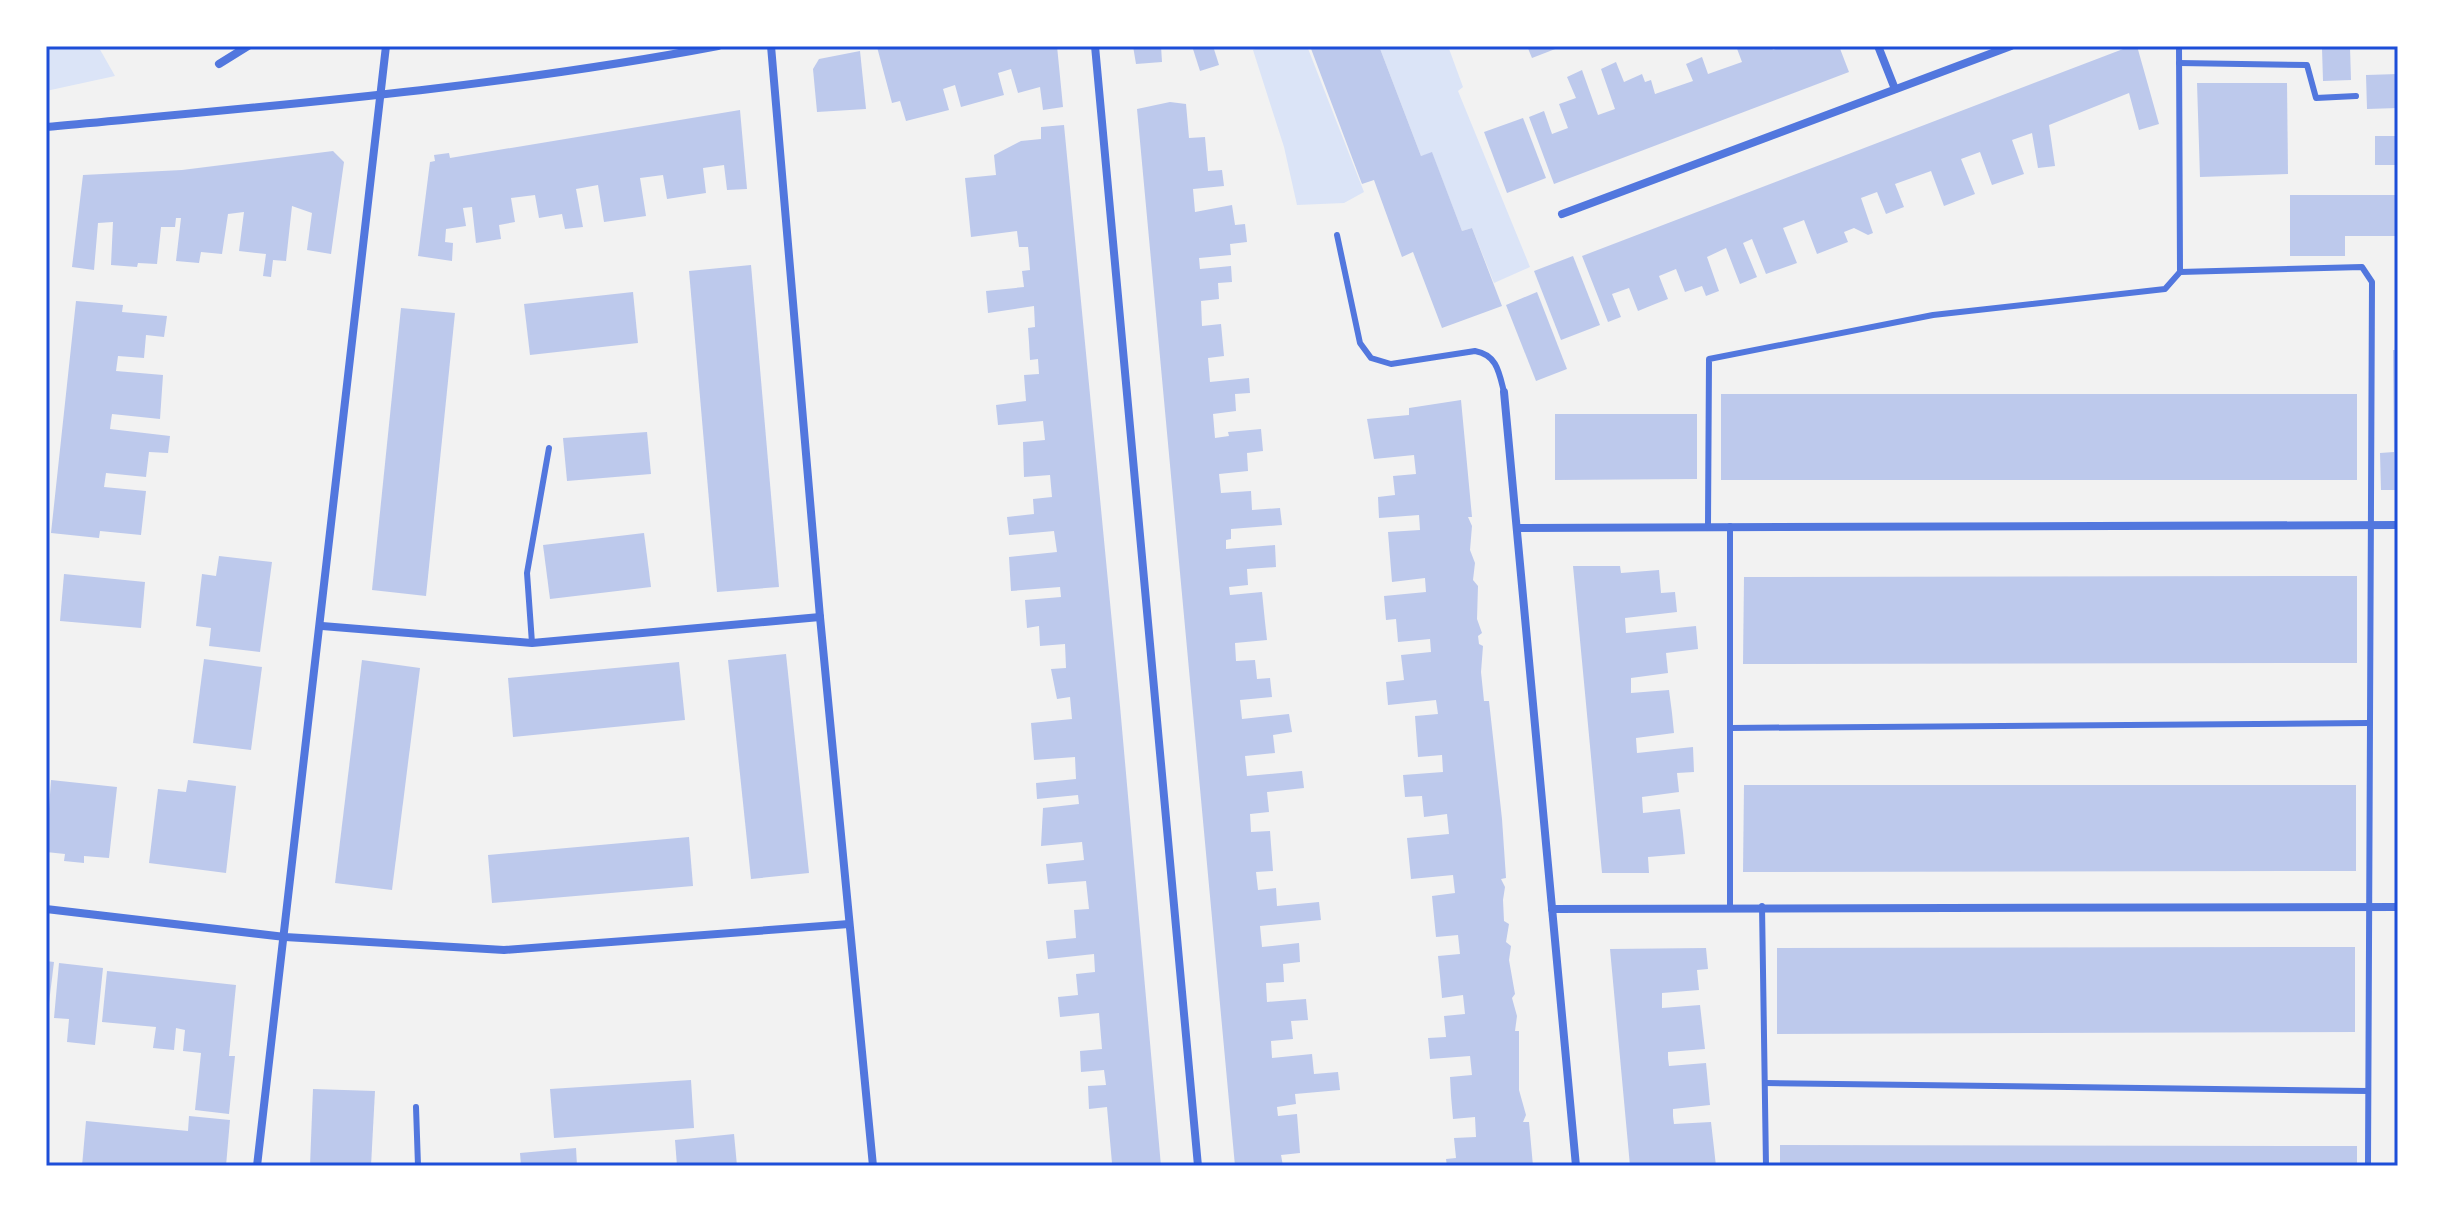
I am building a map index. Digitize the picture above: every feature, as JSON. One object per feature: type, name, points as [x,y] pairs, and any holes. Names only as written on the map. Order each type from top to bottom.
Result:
[{"type":"street","points":[[219,64],[248,46]]},
{"type":"street","points":[[257,1166],[322,626],[383,96],[386,46]]},
{"type":"street","points":[[46,127],[383,96],[621,64],[718,46]]},
{"type":"street","points":[[771,46],[820,617],[873,1166]]},
{"type":"street","points":[[1095,46],[1198,1166]]},
{"type":"street","points":[[1878,46],[1895,89]]},
{"type":"street","points":[[1562,214],[2011,46]]},
{"type":"street","points":[[1504,392],[1576,1166]]},
{"type":"street","points":[[1518,528],[2398,525]]},
{"type":"street","points":[[322,626],[532,643],[820,617]]},
{"type":"street","points":[[1552,909],[1730,906],[2398,907]]},
{"type":"street","points":[[46,909],[285,937],[504,950],[849,924]]},
{"type":"lane","points":[[1708,525],[1709,359],[1933,315],[2165,289],[2180,272],[2179,46]]},
{"type":"lane","points":[[2179,63],[2307,65],[2316,98],[2356,96]]},
{"type":"lane","points":[[1337,235],[1360,343],[1371,358],[1391,364],[1475,351],[1487,353],[1496,362],[1504,392]]},
{"type":"lane","points":[[2180,272],[2362,267],[2372,282],[2368,1166]]},
{"type":"lane","points":[[532,643],[527,573],[549,448]]},
{"type":"lane","points":[[1730,525],[1730,906]]},
{"type":"lane","points":[[1731,728],[2369,723]]},
{"type":"lane","points":[[1762,906],[1766,1166]]},
{"type":"lane","points":[[1765,1083],[2368,1091]]},
{"type":"lane","points":[[416,1107],[418,1166]]},
{"type":"shaded area","points":[[46,46],[98,46],[115,76],[46,91]]},
{"type":"shaded area","points":[[1263,46],[1307,46],[1364,192],[1344,203],[1297,205],[1284,147],[1253,50]]},
{"type":"shaded area","points":[[1379,46],[1448,46],[1463,87],[1458,91],[1530,267],[1494,283],[1472,228],[1462,231],[1432,153],[1421,156]]},
{"type":"building","points":[[1057,46],[1063,107],[1043,110],[1040,87],[1018,93],[1011,69],[998,73],[1004,95],[961,107],[955,85],[943,89],[949,110],[906,121],[900,101],[892,103],[877,47]]},
{"type":"building","points":[[1133,46],[1161,46],[1162,62],[1136,64]]},
{"type":"building","points":[[1192,46],[1213,46],[1219,65],[1200,71]]},
{"type":"building","points":[[1310,46],[1379,46],[1421,156],[1432,152],[1462,231],[1472,228],[1502,306],[1442,328],[1413,252],[1402,257],[1374,180],[1362,184]]},
{"type":"building","points":[[1527,46],[1563,46],[1532,58]]},
{"type":"building","points":[[1736,46],[1771,46],[1773,50],[1783,46],[1839,46],[1849,72],[1554,184],[1529,117],[1544,111],[1552,134],[1568,128],[1559,104],[1576,98],[1567,77],[1582,70],[1598,115],[1615,109],[1601,69],[1616,62],[1624,82],[1642,74],[1645,82],[1651,80],[1655,94],[1693,81],[1686,64],[1702,57],[1708,74],[1742,62]]},
{"type":"building","points":[[2137,46],[2159,124],[2139,130],[2129,93],[2049,125],[2055,166],[2038,168],[2032,133],[2012,140],[2024,174],[1992,185],[1980,152],[1961,159],[1975,194],[1944,206],[1931,171],[1895,184],[1904,207],[1886,214],[1877,192],[1861,198],[1873,233],[1868,235],[1854,228],[1844,232],[1848,242],[1817,254],[1804,220],[1783,228],[1797,263],[1766,274],[1752,239],[1743,243],[1757,277],[1740,284],[1726,248],[1707,257],[1719,291],[1706,296],[1702,286],[1685,292],[1676,269],[1659,276],[1668,299],[1638,311],[1629,288],[1612,294],[1621,317],[1608,322],[1582,256]]},
{"type":"building","points":[[2350,47],[2351,80],[2323,81],[2322,48]]},
{"type":"building","points":[[860,51],[866,109],[817,112],[813,69],[819,59]]},
{"type":"building","points":[[2398,74],[2398,108],[2367,109],[2366,75]]},
{"type":"building","points":[[2197,83],[2287,83],[2288,174],[2200,177]]},
{"type":"building","points":[[1170,102],[1186,104],[1189,138],[1205,137],[1208,171],[1222,170],[1224,186],[1193,189],[1195,212],[1232,205],[1235,225],[1245,224],[1247,242],[1230,244],[1231,255],[1199,258],[1200,269],[1231,266],[1232,282],[1218,283],[1219,299],[1201,301],[1202,326],[1221,324],[1224,356],[1208,358],[1210,382],[1249,378],[1250,393],[1235,394],[1236,411],[1213,414],[1215,438],[1229,436],[1228,432],[1261,429],[1263,451],[1247,453],[1248,471],[1219,474],[1221,493],[1251,491],[1252,510],[1280,508],[1282,525],[1231,529],[1231,539],[1226,540],[1226,549],[1275,545],[1276,567],[1247,569],[1248,585],[1229,587],[1230,595],[1262,592],[1267,640],[1235,643],[1236,661],[1255,660],[1257,679],[1270,678],[1272,697],[1240,700],[1242,719],[1289,714],[1292,732],[1273,735],[1275,753],[1245,756],[1247,776],[1302,771],[1304,788],[1267,792],[1269,812],[1250,814],[1251,832],[1270,831],[1273,871],[1256,872],[1258,890],[1276,888],[1277,906],[1319,902],[1321,920],[1260,926],[1262,947],[1299,943],[1300,962],[1283,964],[1284,982],[1266,983],[1267,1002],[1306,999],[1308,1020],[1291,1021],[1293,1039],[1271,1041],[1272,1058],[1312,1054],[1314,1074],[1338,1072],[1340,1090],[1295,1094],[1296,1104],[1277,1107],[1278,1116],[1297,1114],[1300,1153],[1281,1155],[1283,1166],[1235,1166],[1137,109]]},
{"type":"building","points":[[740,110],[747,189],[727,190],[724,165],[703,168],[706,193],[667,199],[663,175],[640,178],[646,216],[604,222],[598,185],[576,189],[583,227],[565,229],[562,214],[539,218],[535,195],[511,198],[515,222],[499,225],[501,239],[476,243],[472,207],[463,208],[466,226],[446,229],[445,242],[453,243],[452,261],[418,256],[430,162],[435,161],[434,155],[449,153],[450,158]]},
{"type":"building","points":[[1523,118],[1546,178],[1507,193],[1484,132]]},
{"type":"building","points":[[1064,125],[1161,1166],[1103,1166],[1112,1163],[1107,1107],[1089,1109],[1088,1086],[1106,1085],[1104,1070],[1081,1072],[1080,1051],[1102,1049],[1099,1013],[1060,1017],[1058,997],[1078,995],[1076,974],[1095,972],[1094,954],[1048,959],[1046,941],[1076,938],[1074,910],[1089,909],[1086,881],[1048,884],[1046,864],[1084,860],[1082,842],[1041,846],[1043,808],[1079,804],[1078,795],[1037,799],[1036,783],[1076,779],[1075,757],[1034,760],[1031,723],[1072,719],[1070,697],[1057,699],[1051,669],[1066,668],[1065,644],[1040,646],[1039,626],[1027,628],[1025,600],[1061,597],[1060,587],[1011,591],[1009,557],[1057,552],[1054,531],[1009,535],[1007,517],[1034,514],[1033,499],[1052,497],[1050,475],[1024,477],[1023,442],[1045,440],[1043,421],[998,425],[996,405],[1026,401],[1024,375],[1039,374],[1038,359],[1030,360],[1028,328],[1035,327],[1034,306],[988,313],[986,291],[1024,287],[1022,271],[1030,270],[1028,247],[1019,247],[1017,231],[971,237],[965,178],[996,175],[994,155],[1021,141],[1041,139],[1041,127]]},
{"type":"building","points":[[2375,136],[2398,136],[2398,165],[2375,165]]},
{"type":"building","points":[[333,151],[344,162],[331,254],[307,250],[312,213],[292,206],[286,261],[273,260],[271,277],[263,276],[266,254],[239,251],[244,212],[228,214],[222,254],[201,252],[199,263],[176,261],[181,218],[176,218],[175,227],[161,227],[157,264],[138,263],[137,267],[111,265],[113,222],[98,223],[94,270],[72,267],[83,175],[182,170]]},
{"type":"building","points":[[2290,195],[2398,195],[2398,236],[2345,236],[2345,256],[2290,256]]},
{"type":"building","points":[[1573,256],[1600,325],[1561,340],[1534,271]]},
{"type":"building","points":[[751,265],[779,587],[717,592],[689,271]]},
{"type":"building","points":[[633,292],[638,343],[530,355],[524,304]]},
{"type":"building","points":[[1537,292],[1567,369],[1536,381],[1506,305]]},
{"type":"building","points":[[76,301],[123,305],[122,312],[167,316],[164,337],[146,335],[144,358],[118,356],[116,371],[163,375],[160,419],[112,414],[111,421],[110,429],[170,436],[168,453],[149,452],[146,477],[106,473],[104,487],[146,491],[141,535],[100,531],[99,538],[51,533]]},
{"type":"building","points":[[401,308],[455,313],[426,596],[372,590]]},
{"type":"building","points":[[2393,350],[2398,350],[2398,490],[2381,490],[2380,453],[2394,452]]},
{"type":"building","points":[[1721,394],[2357,394],[2357,480],[1721,480]]},
{"type":"building","points":[[1461,400],[1472,517],[1468,517],[1472,526],[1470,550],[1475,563],[1473,580],[1478,586],[1477,619],[1482,633],[1478,636],[1479,644],[1483,646],[1481,672],[1484,701],[1489,701],[1502,819],[1506,878],[1501,879],[1505,887],[1504,921],[1509,924],[1506,942],[1511,946],[1509,960],[1515,994],[1512,998],[1517,1016],[1515,1031],[1519,1031],[1519,1090],[1526,1115],[1523,1122],[1529,1122],[1533,1166],[1447,1166],[1446,1159],[1456,1158],[1454,1138],[1476,1137],[1475,1117],[1453,1119],[1451,1096],[1450,1077],[1472,1075],[1470,1056],[1430,1059],[1428,1038],[1446,1037],[1444,1016],[1465,1014],[1463,995],[1442,998],[1438,956],[1460,954],[1458,935],[1436,937],[1432,896],[1455,893],[1453,875],[1411,879],[1407,838],[1449,834],[1447,814],[1424,817],[1422,796],[1405,797],[1403,775],[1443,772],[1442,755],[1418,757],[1415,716],[1438,714],[1436,700],[1388,705],[1386,682],[1404,680],[1401,655],[1431,652],[1430,639],[1398,642],[1396,619],[1386,620],[1384,596],[1426,592],[1425,578],[1392,582],[1388,532],[1420,530],[1419,515],[1379,518],[1378,497],[1395,495],[1393,476],[1416,474],[1414,455],[1374,459],[1367,419],[1409,415],[1409,408]]},
{"type":"building","points":[[1555,414],[1697,414],[1697,479],[1555,480]]},
{"type":"building","points":[[647,432],[651,474],[567,481],[563,438]]},
{"type":"building","points":[[644,533],[651,587],[550,599],[543,545]]},
{"type":"building","points":[[219,556],[272,562],[260,652],[209,646],[211,628],[196,626],[202,574],[216,576]]},
{"type":"building","points":[[1573,566],[1620,566],[1621,573],[1659,570],[1661,593],[1675,592],[1677,612],[1625,618],[1626,633],[1696,626],[1698,649],[1666,653],[1668,673],[1631,678],[1631,693],[1669,690],[1674,733],[1636,738],[1637,753],[1693,747],[1694,772],[1677,773],[1679,792],[1642,797],[1643,813],[1680,809],[1685,854],[1648,857],[1649,873],[1602,873]]},
{"type":"building","points":[[64,574],[145,582],[141,628],[60,621]]},
{"type":"building","points":[[2357,576],[2357,663],[1743,664],[1744,577]]},
{"type":"building","points":[[786,654],[809,873],[751,879],[728,660]]},
{"type":"building","points":[[204,659],[262,667],[251,750],[193,743]]},
{"type":"building","points":[[362,660],[420,668],[392,890],[335,883]]},
{"type":"building","points":[[679,662],[685,720],[513,737],[508,678]]},
{"type":"building","points":[[51,780],[117,787],[109,858],[84,856],[84,863],[64,861],[65,854],[46,852]]},
{"type":"building","points":[[188,780],[236,786],[226,873],[149,863],[158,789],[186,792]]},
{"type":"building","points":[[1744,785],[2356,785],[2356,871],[1743,872]]},
{"type":"building","points":[[689,837],[693,886],[492,903],[488,855]]},
{"type":"building","points":[[2355,947],[2355,1032],[1777,1034],[1777,948]]},
{"type":"building","points":[[1706,948],[1708,969],[1697,970],[1699,990],[1662,993],[1662,1008],[1700,1005],[1705,1049],[1668,1052],[1668,1058],[1669,1066],[1706,1063],[1710,1105],[1673,1109],[1673,1116],[1674,1124],[1711,1122],[1716,1166],[1630,1166],[1610,949]]},
{"type":"building","points":[[46,961],[54,962],[48,1011],[46,1011]]},
{"type":"building","points":[[59,963],[103,968],[95,1045],[67,1042],[69,1019],[54,1018]]},
{"type":"building","points":[[107,971],[236,985],[229,1056],[235,1056],[229,1114],[195,1110],[201,1053],[183,1051],[185,1030],[176,1028],[174,1050],[153,1048],[156,1027],[102,1022]]},
{"type":"building","points":[[691,1080],[694,1128],[554,1138],[550,1089]]},
{"type":"building","points":[[313,1089],[375,1091],[371,1166],[310,1166]]},
{"type":"building","points":[[189,1116],[230,1120],[226,1166],[82,1166],[86,1121],[188,1131]]},
{"type":"building","points":[[734,1134],[737,1166],[677,1166],[675,1140]]},
{"type":"building","points":[[1780,1145],[2357,1146],[2357,1166],[1780,1166]]},
{"type":"building","points":[[576,1148],[577,1166],[521,1166],[520,1153]]}]
